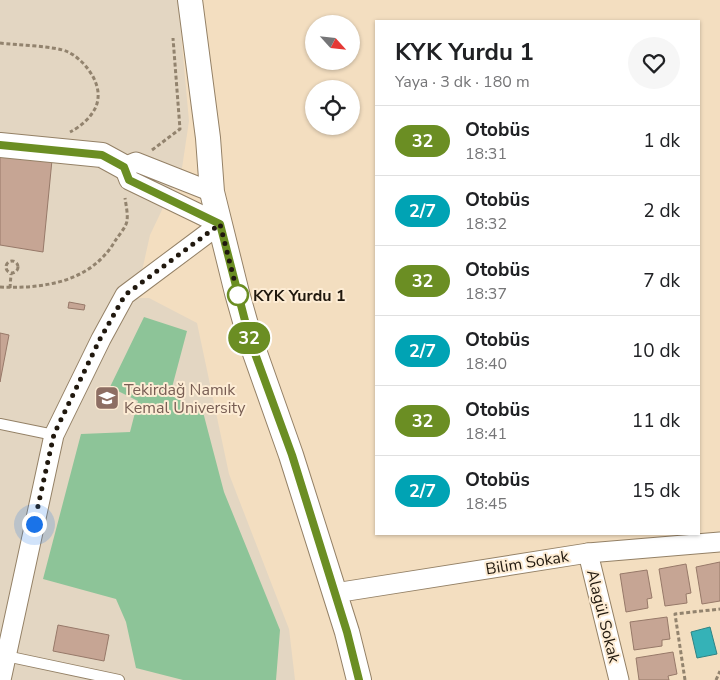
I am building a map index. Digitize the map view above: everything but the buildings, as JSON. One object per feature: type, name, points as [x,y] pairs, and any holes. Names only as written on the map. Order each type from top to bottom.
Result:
[{"type":"street","points":[[190,0],[208,138],[212,192],[250,340],[292,455],[335,593],[359,680]]},
{"type":"street","points":[[0,145],[102,155],[124,167],[129,180],[220,224]]},
{"type":"street","points":[[124,167],[136,162],[212,192]]},
{"type":"street","points":[[1,680],[54,434],[100,339],[125,295],[220,224]]},
{"type":"street","name":"Bilim Sokak","points":[[335,593],[588,553],[720,542]]},
{"type":"street","name":"Alagül Sokak","points":[[588,553],[619,680]]},
{"type":"lane","points":[[0,424],[54,434]]},
{"type":"lane","points":[[6,656],[119,680]]},
{"type":"path","points":[[146,155],[180,129],[172,29]]},
{"type":"path","points":[[0,43],[67,51],[85,64],[93,79],[98,98],[88,119],[77,129],[65,134]]},
{"type":"path","points":[[0,288],[41,286],[68,280],[94,267],[110,249],[127,222],[124,167]]},
{"type":"path","points":[[10,288],[12,274],[18,268],[17,263],[13,261],[6,263],[5,268],[12,274]]},
{"type":"path","points":[[685,680],[675,614],[720,609]]},
{"type":"path","points":[[716,680],[720,671]]},
{"type":"shaded area","name":"Tekirdağ Namık Kemal University","points":[[0,0],[178,0],[189,121],[182,168],[150,235],[136,298],[149,298],[197,323],[229,474],[289,629],[295,680],[0,680]]},
{"type":"green space","points":[[144,317],[187,331],[170,395],[203,412],[224,492],[280,630],[276,680],[183,680],[136,668],[126,622],[116,599],[43,579],[81,434],[130,432],[138,401],[110,387]]},
{"type":"water","points":[[710,627],[717,654],[697,658],[691,632]]},
{"type":"bus line","name":"32","points":[[0,145],[102,155],[124,167],[129,180],[220,224],[250,340],[292,455],[347,632],[359,680]]},
{"type":"place","name":"KYK Yurdu 1","points":[[238,295]]},
{"type":"place","name":"Tekirdağ Namık Kemal University","points":[[107,398]]},
{"type":"route","points":[[34,524],[54,434],[100,339],[125,295],[220,224],[238,295]]}]
